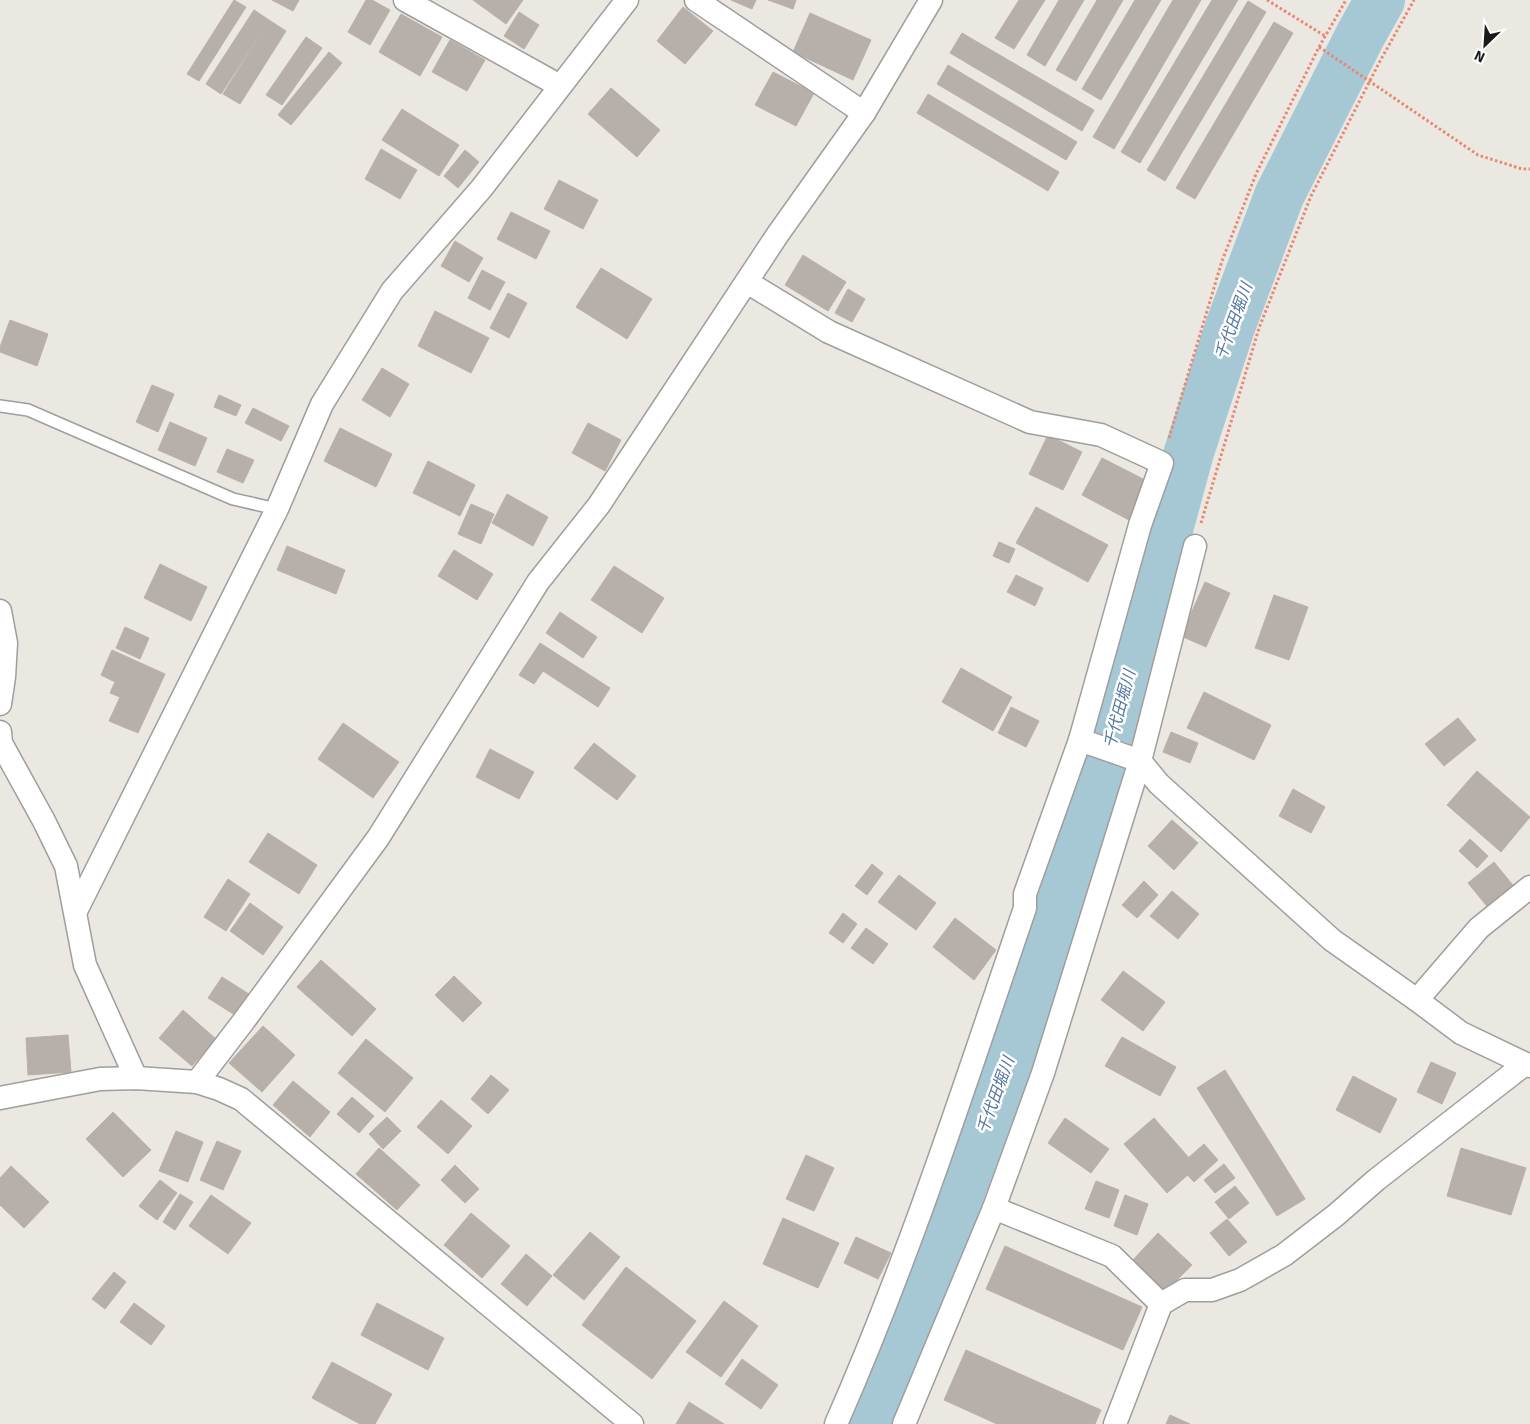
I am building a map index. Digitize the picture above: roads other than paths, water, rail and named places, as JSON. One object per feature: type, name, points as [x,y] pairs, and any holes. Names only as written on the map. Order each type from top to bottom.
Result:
[{"type":"street","points":[[405,0],[560,86]]},
{"type":"street","points":[[76,911],[277,509],[322,404],[392,291],[481,189],[627,0]]},
{"type":"street","points":[[696,0],[864,113]]},
{"type":"street","points":[[197,1082],[378,838],[538,582],[599,505],[808,191],[864,113],[931,0]]},
{"type":"street","points":[[747,282],[829,332],[1030,422],[1101,436],[1162,463],[1140,525],[1080,740],[1025,894],[1025,908],[924,1204],[836,1424]]},
{"type":"street","points":[[904,1424],[994,1208],[1043,1073],[1140,761],[1195,546]]},
{"type":"street","points":[[0,611],[6,642],[0,704]]},
{"type":"street","points":[[0,732],[1,743],[44,821],[66,866],[85,964],[136,1078]]},
{"type":"street","points":[[1080,740],[1140,761],[1159,784],[1332,940],[1461,1033],[1527,1065],[1376,1180],[1336,1215],[1284,1255],[1240,1280],[1212,1290],[1185,1290],[1161,1304],[1115,1424]]},
{"type":"street","points":[[1417,1000],[1479,928],[1530,887]]},
{"type":"street","points":[[0,1098],[100,1079],[136,1078],[197,1082],[241,1099],[632,1424]]},
{"type":"street","points":[[994,1208],[1112,1256],[1161,1304]]},
{"type":"lane","points":[[0,406],[28,410],[233,499],[277,509]]},
{"type":"water","points":[[1370,0],[1391,0],[1368,41],[1352,32]]},
{"type":"waterway","name":"千代田堀川","points":[[866,1424],[926,1285],[1025,1014],[1110,743],[1189,452],[1230,327],[1279,196],[1380,0]]}]
